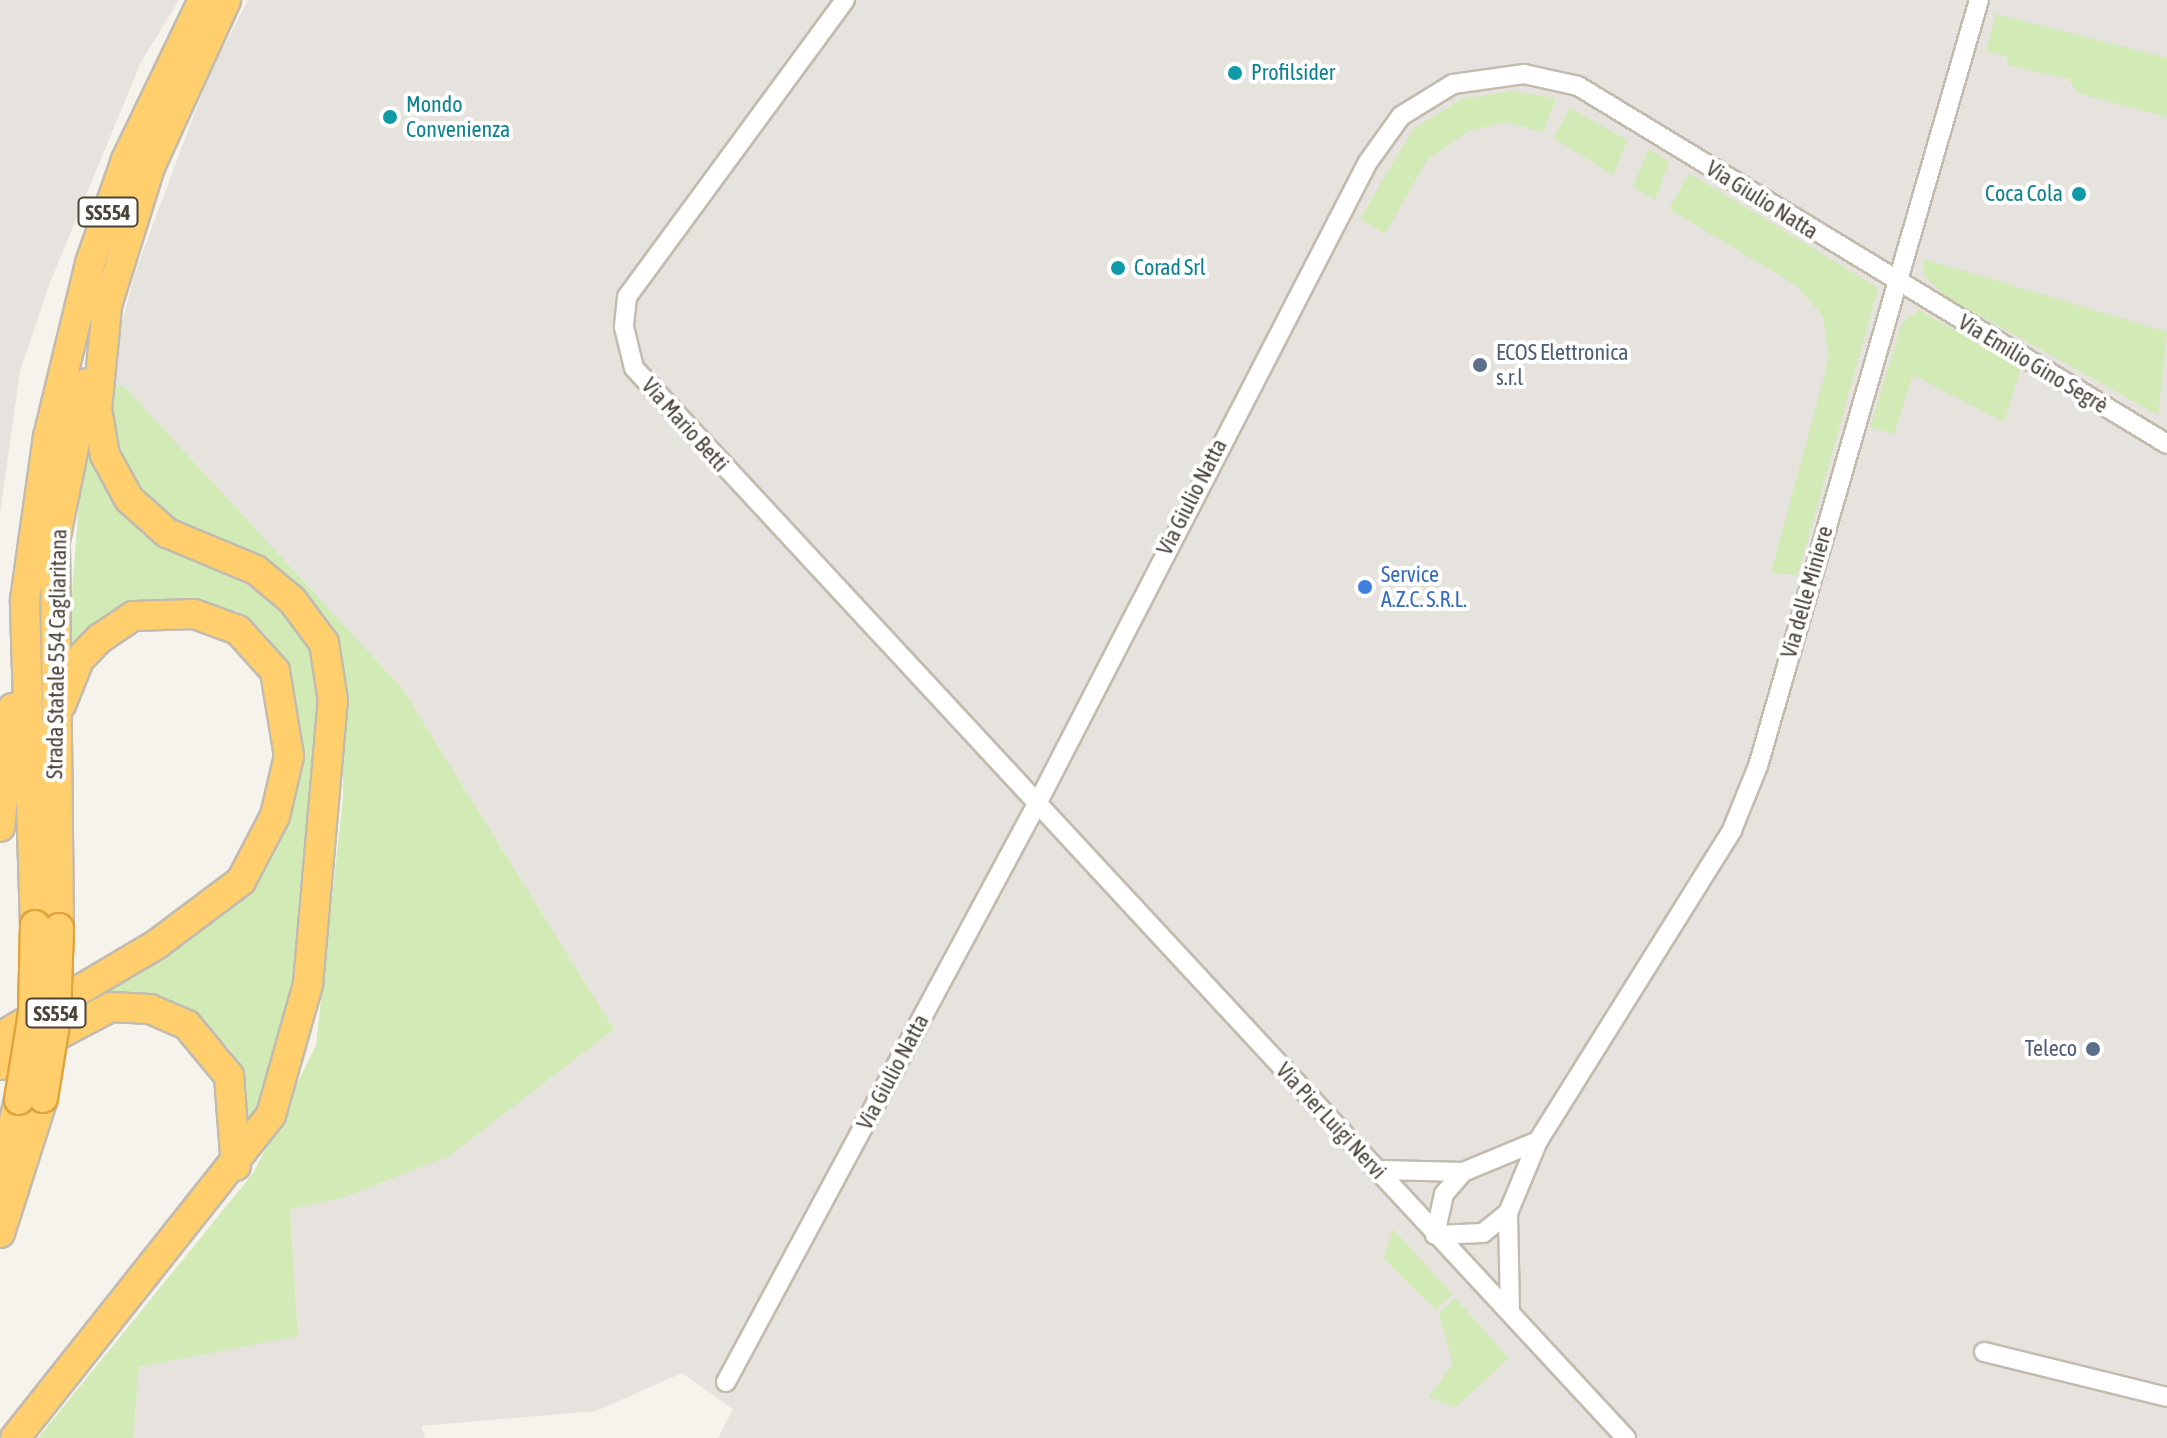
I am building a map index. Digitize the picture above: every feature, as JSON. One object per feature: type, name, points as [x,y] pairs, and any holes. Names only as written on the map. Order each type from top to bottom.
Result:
[{"type":"highway","name":"Strada Statale 554 Cagliaritana","points":[[47,926],[25,600],[48,437],[90,263],[126,160],[203,0]]},
{"type":"highway","name":"Strada Statale 554 Cagliaritana","points":[[0,1233],[31,1099],[33,1013],[47,926],[55,541],[108,297],[150,167],[226,0]]},
{"type":"highway","points":[[15,1438],[236,1166],[271,1115],[308,984],[333,701],[324,643],[292,600],[256,570],[167,533],[129,499],[105,455],[97,409],[108,297]]},
{"type":"highway","points":[[0,827],[25,600]]},
{"type":"highway","points":[[0,1037],[157,944],[241,881],[275,816],[289,756],[275,671],[238,630],[194,614],[133,616],[100,638],[66,686],[53,737]]},
{"type":"highway","points":[[0,1065],[111,1007],[150,1009],[187,1025],[229,1076],[236,1166]]},
{"type":"highway","name":"Strada Statale 554 Cagliaritana","points":[[0,1180],[31,1099]]},
{"type":"street","name":"Via Mario Betti","points":[[845,0],[652,256],[627,297],[624,327],[634,368],[664,406],[1037,804]]},
{"type":"street","name":"Via delle Miniere","points":[[1510,1311],[1508,1213],[1538,1141],[1732,830],[1758,766],[1979,0]]},
{"type":"street","name":"Via Giulio Natta","points":[[726,1382],[1037,804],[1368,162],[1401,116],[1453,84],[1524,74],[1578,86],[1897,285]]},
{"type":"street","name":"Via Emilio Gino Segrè","points":[[1897,285],[2167,444]]},
{"type":"street","name":"Via Pier Luigi Nervi","points":[[1037,804],[1626,1438]]},
{"type":"street","points":[[1378,1170],[1463,1172],[1538,1141]]},
{"type":"street","points":[[1463,1172],[1444,1194],[1435,1235],[1483,1233],[1508,1213]]},
{"type":"street","points":[[1984,1352],[2167,1397]]},
{"type":"shaded area","points":[[0,0],[179,0],[141,62],[49,285],[20,371],[0,514]]},
{"type":"shaded area","points":[[248,0],[2167,0],[2167,1438],[718,1438],[733,1409],[682,1373],[596,1411],[421,1426],[425,1438],[133,1438],[139,1367],[298,1335],[290,1209],[342,1198],[614,1029],[402,688],[125,387],[105,384],[137,267],[210,72]]},
{"type":"green space","points":[[1996,14],[2167,58],[2167,117],[2077,93],[2069,79],[2007,65],[2008,57],[1986,51]]},
{"type":"green space","points":[[1511,91],[1556,98],[1543,132],[1505,122],[1468,131],[1427,160],[1385,234],[1360,219],[1413,129],[1462,99]]},
{"type":"green space","points":[[1570,108],[1627,140],[1613,175],[1553,138]]},
{"type":"green space","points":[[1648,149],[1669,161],[1655,200],[1633,187]]},
{"type":"green space","points":[[1689,173],[1878,288],[1798,575],[1771,573],[1829,358],[1823,316],[1797,286],[1669,209]]},
{"type":"green space","points":[[1924,259],[2167,332],[2158,415],[1945,296],[1924,276]]},
{"type":"green space","points":[[1919,310],[2021,368],[2004,422],[1913,375],[1894,434],[1870,427],[1902,323]]},
{"type":"green space","points":[[110,384],[125,387],[402,688],[614,1029],[449,1156],[342,1198],[290,1209],[298,1336],[139,1367],[133,1438],[38,1438],[254,1172],[316,1045],[343,797],[342,664],[318,612],[156,506],[128,470],[112,420]]},
{"type":"green space","points":[[84,440],[93,441],[118,507],[142,534],[276,599],[299,625],[317,661],[324,708],[298,991],[280,1070],[249,1132],[246,1086],[231,1050],[202,1023],[71,1014],[72,1007],[219,917],[270,861],[298,787],[303,741],[291,682],[266,635],[237,611],[174,599],[135,602],[92,627],[67,655]]},
{"type":"green space","points":[[1393,1229],[1452,1294],[1436,1310],[1384,1259]]},
{"type":"green space","points":[[1455,1298],[1509,1358],[1456,1407],[1429,1397],[1453,1364],[1439,1313]]},
{"type":"place","name":"Profilsider","points":[[1235,73]]},
{"type":"place","name":"Mondo Convenienza","points":[[390,117]]},
{"type":"place","name":"Coca Cola","points":[[2079,194]]},
{"type":"place","name":"Corad Srl","points":[[1118,268]]},
{"type":"place","name":"ECOS Elettronica s.r.l","points":[[1480,365]]},
{"type":"place","name":"Service A.Z.C. S.R.L.","points":[[1365,587]]},
{"type":"place","name":"Teleco","points":[[2093,1049]]}]
